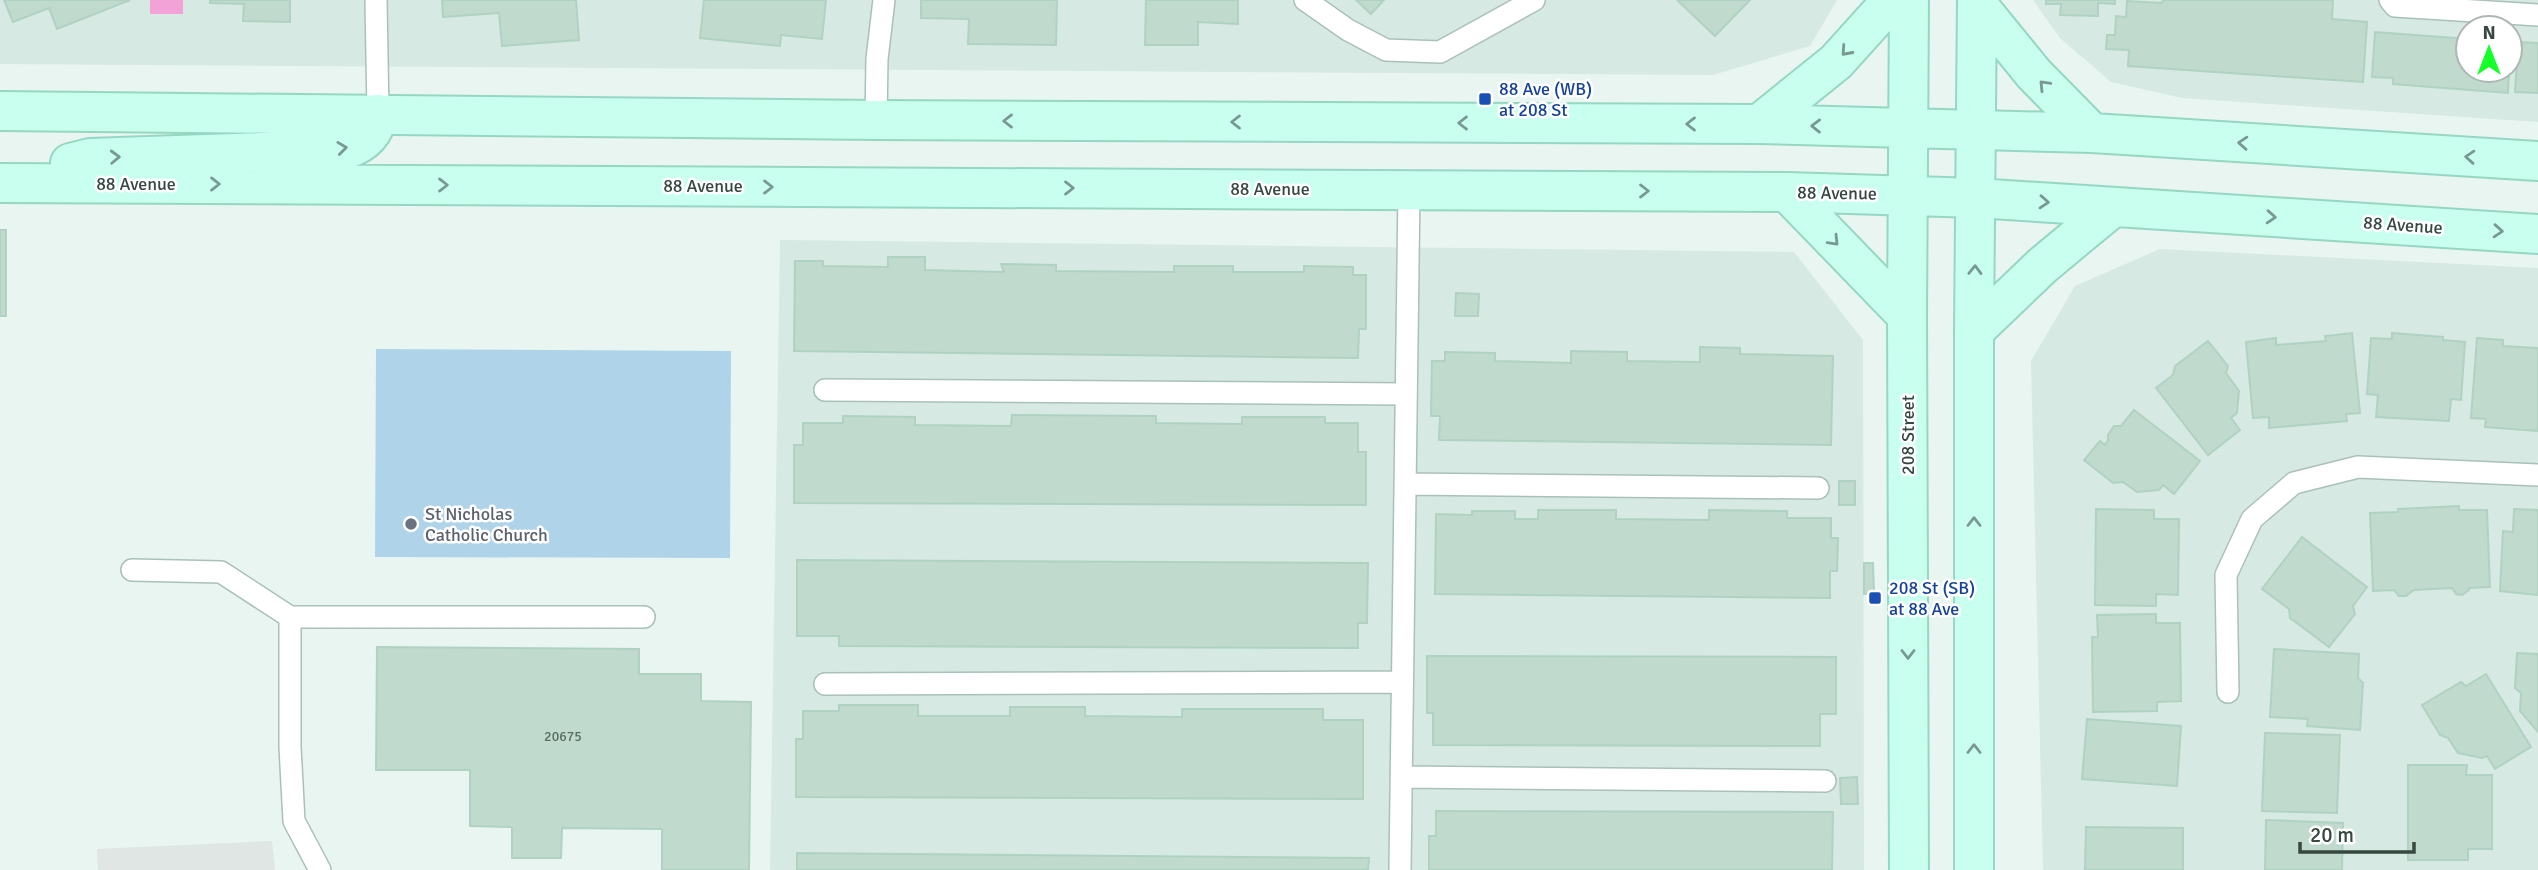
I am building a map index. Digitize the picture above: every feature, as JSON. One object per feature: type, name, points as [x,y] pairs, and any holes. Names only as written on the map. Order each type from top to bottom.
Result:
[{"type":"main road","points":[[1759,124],[1836,62],[1892,0]]},
{"type":"main road","name":"208 Street","points":[[1909,0],[1909,870]]},
{"type":"main road","points":[[1975,870],[1974,331],[1977,2]]},
{"type":"main road","points":[[1977,2],[2034,74],[2092,133]]},
{"type":"main road","points":[[0,111],[876,120],[1759,124],[2092,133],[2538,161]]},
{"type":"main road","points":[[14,183],[90,158],[347,149],[365,140],[376,126],[378,114]]},
{"type":"main road","name":"88 Avenue","points":[[14,183],[1409,189],[1908,194],[2538,234]]},
{"type":"main road","points":[[1787,192],[1907,316]]},
{"type":"main road","points":[[1974,331],[2043,265],[2113,206]]},
{"type":"lane","points":[[376,0],[378,114]]},
{"type":"lane","points":[[876,120],[877,59],[884,0]]},
{"type":"lane","points":[[1305,0],[1348,30],[1387,50],[1440,52],[1534,0]]},
{"type":"lane","points":[[2390,0],[2395,6],[2538,15]]},
{"type":"lane","points":[[1400,870],[1409,189]]},
{"type":"lane","points":[[825,390],[1406,394]]},
{"type":"lane","points":[[2228,692],[2226,575],[2252,519],[2294,483],[2358,467],[2538,475]]},
{"type":"lane","points":[[1405,484],[1818,488]]},
{"type":"lane","points":[[132,570],[221,572],[290,617],[644,617]]},
{"type":"lane","points":[[290,617],[290,747],[294,821],[320,870]]},
{"type":"lane","points":[[825,684],[1402,682]]},
{"type":"lane","points":[[1401,777],[1825,781]]},
{"type":"shaded area","points":[[0,0],[1837,0],[1810,46],[1713,75],[0,64]]},
{"type":"shaded area","points":[[150,0],[183,0],[183,14],[150,14]]},
{"type":"shaded area","points":[[2033,0],[2538,0],[2538,122],[2182,98],[2111,82],[2060,38]]},
{"type":"shaded area","points":[[780,240],[1794,252],[1863,340],[1864,870],[770,870]]},
{"type":"shaded area","points":[[2160,249],[2538,268],[2538,870],[2043,870],[2031,361],[2075,286]]},
{"type":"shaded area","points":[[376,349],[731,351],[730,558],[375,557]]},
{"type":"shaded area","points":[[272,841],[275,870],[98,870],[97,849]]},
{"type":"building","points":[[4,0],[130,0],[57,29],[49,8],[13,22]]},
{"type":"building","points":[[210,0],[290,0],[290,22],[243,21],[244,4],[210,3]]},
{"type":"building","points":[[442,0],[576,0],[579,40],[502,46],[499,13],[443,17]]},
{"type":"building","points":[[704,0],[826,0],[822,39],[781,35],[780,46],[700,38]]},
{"type":"building","points":[[921,0],[1057,0],[1056,45],[968,44],[969,19],[921,18]]},
{"type":"building","points":[[1146,0],[1238,0],[1238,24],[1198,22],[1198,45],[1145,45]]},
{"type":"building","points":[[1356,0],[1384,0],[1371,14]]},
{"type":"building","points":[[1677,0],[1750,0],[1715,36]]},
{"type":"building","points":[[2046,0],[2115,0],[2115,4],[2098,3],[2098,16],[2060,15],[2061,4],[2046,4]]},
{"type":"building","points":[[2163,0],[2333,0],[2332,19],[2367,22],[2363,82],[2128,66],[2129,50],[2106,49],[2107,35],[2115,35],[2116,16],[2126,17],[2127,1],[2162,3]]},
{"type":"building","points":[[2375,32],[2454,38],[2454,84],[2508,84],[2508,93],[2393,84],[2393,78],[2372,77]]},
{"type":"building","points":[[2524,42],[2538,43],[2538,93],[2515,92],[2515,84],[2524,84]]},
{"type":"building","points":[[0,230],[6,230],[6,316],[0,316]]},
{"type":"building","points":[[888,257],[925,257],[925,270],[1004,272],[1001,264],[1056,265],[1056,271],[1174,272],[1174,266],[1233,266],[1233,272],[1304,272],[1304,266],[1353,267],[1353,275],[1366,275],[1366,329],[1359,329],[1358,358],[794,351],[795,261],[823,261],[823,266],[888,267]]},
{"type":"building","points":[[1456,293],[1479,294],[1478,316],[1455,316]]},
{"type":"building","points":[[2352,333],[2360,413],[2346,414],[2347,421],[2269,428],[2269,417],[2253,418],[2246,342],[2276,338],[2276,345],[2326,341],[2325,336]]},
{"type":"building","points":[[2392,333],[2443,337],[2443,340],[2465,342],[2461,400],[2451,399],[2449,421],[2376,417],[2378,395],[2367,394],[2371,338],[2392,339]]},
{"type":"building","points":[[2477,338],[2503,340],[2503,346],[2538,348],[2538,431],[2485,427],[2486,419],[2471,418]]},
{"type":"building","points":[[2208,341],[2228,366],[2226,373],[2239,391],[2237,413],[2231,418],[2240,430],[2208,455],[2156,388],[2173,375],[2175,366]]},
{"type":"building","points":[[1700,347],[1740,348],[1740,354],[1833,356],[1831,445],[1439,440],[1440,416],[1431,416],[1432,361],[1445,361],[1445,352],[1495,353],[1495,361],[1571,363],[1571,351],[1627,352],[1627,361],[1700,362]]},
{"type":"building","points":[[2134,410],[2200,461],[2174,494],[2163,485],[2159,490],[2137,492],[2123,482],[2113,483],[2084,460],[2100,441],[2105,445],[2114,426],[2121,426]]},
{"type":"building","points":[[1012,415],[1156,416],[1156,423],[1242,424],[1242,417],[1325,417],[1325,423],[1358,423],[1358,452],[1366,452],[1366,505],[794,503],[794,445],[803,445],[803,423],[843,423],[843,416],[915,417],[915,425],[1011,426]]},
{"type":"building","points":[[1839,481],[1855,481],[1855,505],[1839,505]]},
{"type":"building","points":[[2459,506],[2459,510],[2487,510],[2490,587],[2469,588],[2462,595],[2456,594],[2452,588],[2414,590],[2406,596],[2399,596],[2394,590],[2373,591],[2370,513]]},
{"type":"building","points":[[2096,509],[2154,510],[2154,519],[2179,519],[2178,595],[2156,594],[2156,606],[2095,605]]},
{"type":"building","points":[[2514,509],[2538,510],[2538,595],[2500,591],[2503,531],[2513,532]]},
{"type":"building","points":[[1538,510],[1616,510],[1616,519],[1709,520],[1709,510],[1787,511],[1787,518],[1831,518],[1831,538],[1838,538],[1837,571],[1830,571],[1830,598],[1435,594],[1436,514],[1472,515],[1472,511],[1515,511],[1515,519],[1538,519]]},
{"type":"building","points":[[2302,537],[2367,587],[2353,606],[2355,614],[2329,647],[2290,618],[2289,609],[2262,589]]},
{"type":"building","points":[[797,560],[1368,563],[1367,623],[1358,623],[1358,648],[839,646],[839,636],[797,636]]},
{"type":"building","points":[[1864,563],[1873,563],[1874,593],[1864,594]]},
{"type":"building","points":[[2156,614],[2156,623],[2180,623],[2181,701],[2157,702],[2157,711],[2093,712],[2092,637],[2098,637],[2097,615]]},
{"type":"building","points":[[377,647],[639,649],[639,674],[701,674],[701,701],[751,702],[749,870],[662,870],[662,829],[562,828],[561,858],[512,858],[512,827],[470,826],[470,770],[376,770]]},
{"type":"building","points":[[2274,649],[2359,654],[2358,678],[2363,683],[2360,730],[2307,726],[2308,719],[2270,717]]},
{"type":"building","points":[[2517,653],[2538,654],[2538,732],[2520,711],[2521,693],[2515,688]]},
{"type":"building","points":[[1427,656],[1836,657],[1836,714],[1820,714],[1820,746],[1433,745],[1433,713],[1427,713]]},
{"type":"building","points":[[2486,674],[2531,747],[2495,769],[2487,756],[2482,758],[2458,753],[2448,738],[2440,735],[2422,705],[2461,682],[2466,686]]},
{"type":"building","points":[[839,705],[918,705],[918,716],[1010,716],[1010,707],[1085,707],[1085,716],[1182,717],[1182,709],[1323,709],[1323,720],[1363,720],[1363,799],[796,797],[796,739],[803,739],[803,711],[839,711]]},
{"type":"building","points":[[2087,719],[2181,726],[2177,786],[2082,779]]},
{"type":"building","points":[[2265,733],[2340,735],[2337,813],[2262,811]]},
{"type":"building","points":[[2408,765],[2467,765],[2466,775],[2492,775],[2492,849],[2468,849],[2468,860],[2408,860]]},
{"type":"building","points":[[1857,777],[1858,804],[1841,804],[1840,778]]},
{"type":"building","points":[[1436,811],[1833,812],[1832,870],[1429,870],[1429,836],[1436,836]]},
{"type":"building","points":[[2266,820],[2343,823],[2342,870],[2265,870]]},
{"type":"building","points":[[2086,827],[2183,828],[2183,870],[2085,870]]},
{"type":"building","points":[[797,853],[1369,858],[1368,870],[797,870]]},
{"type":"place","name":"88 Ave (WB) at 208 St","points":[[1485,99]]},
{"type":"place","name":"St Nicholas Catholic Church","points":[[411,524]]},
{"type":"place","name":"208 St (SB) at 88 Ave","points":[[1875,598]]}]
